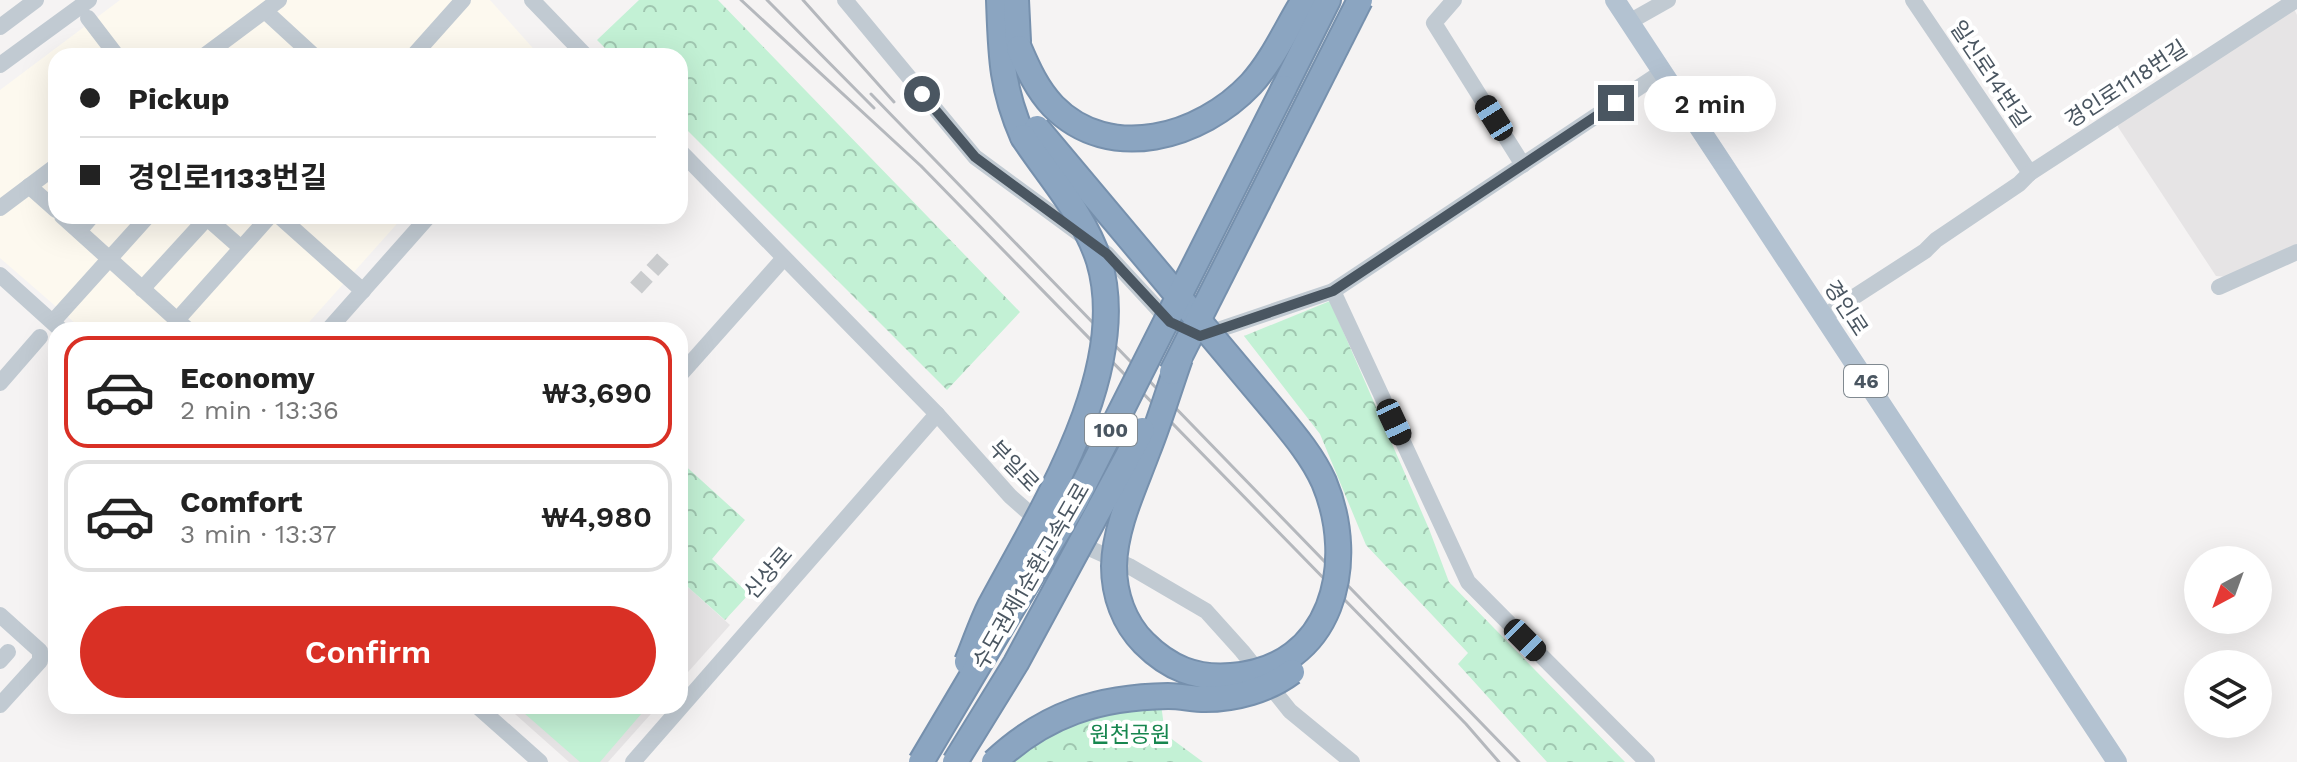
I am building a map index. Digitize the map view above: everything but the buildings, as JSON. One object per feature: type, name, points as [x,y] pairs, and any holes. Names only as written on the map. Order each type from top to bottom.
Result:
[{"type":"highway","points":[[999,0],[1016,90],[1302,445],[1323,479],[1336,514],[1340,548],[1338,577],[1321,624],[1304,644],[1271,668],[1247,675],[1217,677],[1186,673],[1158,657],[1135,634],[1119,605],[1114,567],[1119,529],[1180,358]]},
{"type":"highway","points":[[1010,46],[1016,0]]},
{"type":"highway","points":[[1040,123],[1072,122],[1098,134],[1129,139],[1155,138],[1207,118],[1252,83],[1304,0]]},
{"type":"highway","name":"수도권제1순환고속도로","points":[[927,753],[1074,504],[1328,0]]},
{"type":"highway","name":"수도권제1순환고속도로","points":[[955,762],[1023,650],[1180,358],[1360,0]]},
{"type":"highway","points":[[927,753],[989,609],[1051,496],[1097,380],[1104,342],[1106,300],[1099,262],[1087,231],[1071,204],[1040,123]]},
{"type":"highway","points":[[994,762],[1027,733],[1053,719],[1101,703],[1159,696],[1228,698],[1262,689],[1289,675],[1312,655],[1333,627],[1345,598],[1351,567],[1352,540],[1346,508],[1332,474],[1313,441],[1040,123]]},
{"type":"main road","name":"경인로","points":[[1615,0],[2117,762]]},
{"type":"street","points":[[0,27],[36,0]]},
{"type":"street","points":[[0,65],[89,0]]},
{"type":"street","points":[[420,48],[463,0]]},
{"type":"street","points":[[532,0],[568,48]]},
{"type":"street","points":[[845,0],[975,157],[1107,254],[1170,322],[1200,336],[1333,291],[1662,72]]},
{"type":"street","points":[[1454,0],[1434,23],[1523,165]]},
{"type":"street","points":[[1629,22],[1668,0]]},
{"type":"street","name":"일신로14번길","points":[[1913,0],[2030,173]]},
{"type":"street","name":"경인로1118번길","points":[[1823,317],[1925,251],[2030,173],[2296,0]]},
{"type":"street","points":[[214,48],[269,4],[300,48]]},
{"type":"street","points":[[88,18],[111,48]]},
{"type":"street","name":"부일로","points":[[688,160],[937,414],[1010,496],[1050,530],[1129,566],[1206,611],[1290,711],[1352,762]]},
{"type":"street","points":[[0,208],[48,172]]},
{"type":"street","points":[[29,186],[48,203]]},
{"type":"street","points":[[71,224],[179,322]]},
{"type":"street","points":[[79,231],[85,224]]},
{"type":"street","points":[[61,322],[141,224]]},
{"type":"street","points":[[142,289],[202,224]]},
{"type":"street","points":[[214,224],[241,248]]},
{"type":"street","points":[[184,322],[263,224]]},
{"type":"street","points":[[288,224],[363,291]]},
{"type":"street","points":[[335,322],[422,224]]},
{"type":"street","points":[[2219,287],[2297,252]]},
{"type":"street","points":[[688,366],[784,258]]},
{"type":"street","points":[[0,275],[57,322]]},
{"type":"street","points":[[1333,291],[1468,582],[1647,762]]},
{"type":"street","points":[[0,383],[40,337]]},
{"type":"street","name":"신상로","points":[[688,699],[937,414]]},
{"type":"street","points":[[0,615],[40,651],[40,661],[0,705]]},
{"type":"street","points":[[486,714],[540,762]]},
{"type":"street","name":"신상로","points":[[633,762],[675,714]]},
{"type":"shaded area","points":[[120,0],[490,0],[533,48],[56,48]]},
{"type":"shaded area","points":[[2294,9],[2297,15],[2297,244],[2228,277],[2216,276],[2117,122]]},
{"type":"shaded area","points":[[48,54],[48,224],[397,224],[309,322],[74,322],[0,258],[0,90]]},
{"type":"shaded area","points":[[688,587],[730,625],[688,672]]},
{"type":"shaded area","points":[[515,714],[651,714],[608,762],[569,762]]},
{"type":"green space","points":[[639,0],[718,0],[1020,312],[947,390],[688,131],[688,48],[605,48],[597,40]]},
{"type":"green space","points":[[1330,301],[1449,582],[1625,762],[1547,762],[1458,664],[1468,653],[1366,545],[1320,434],[1244,336]]},
{"type":"green space","points":[[688,468],[745,520],[712,559],[749,594],[725,620],[688,587]]},
{"type":"green space","name":"원천공원","points":[[1161,704],[1165,734],[1203,762],[1008,762],[1077,719]]},
{"type":"green space","points":[[525,714],[641,714],[600,762],[580,762]]},
{"type":"tunnel","points":[[636,288],[663,259]]},
{"type":"railway","points":[[741,0],[921,166],[1466,724],[1499,762]]},
{"type":"railway","points":[[767,0],[874,108]]},
{"type":"railway","points":[[803,0],[894,102]]},
{"type":"railway","points":[[871,94],[1519,762]]},
{"type":"route","points":[[922,94],[975,157],[1107,254],[1170,322],[1200,336],[1333,291],[1616,103]]}]
